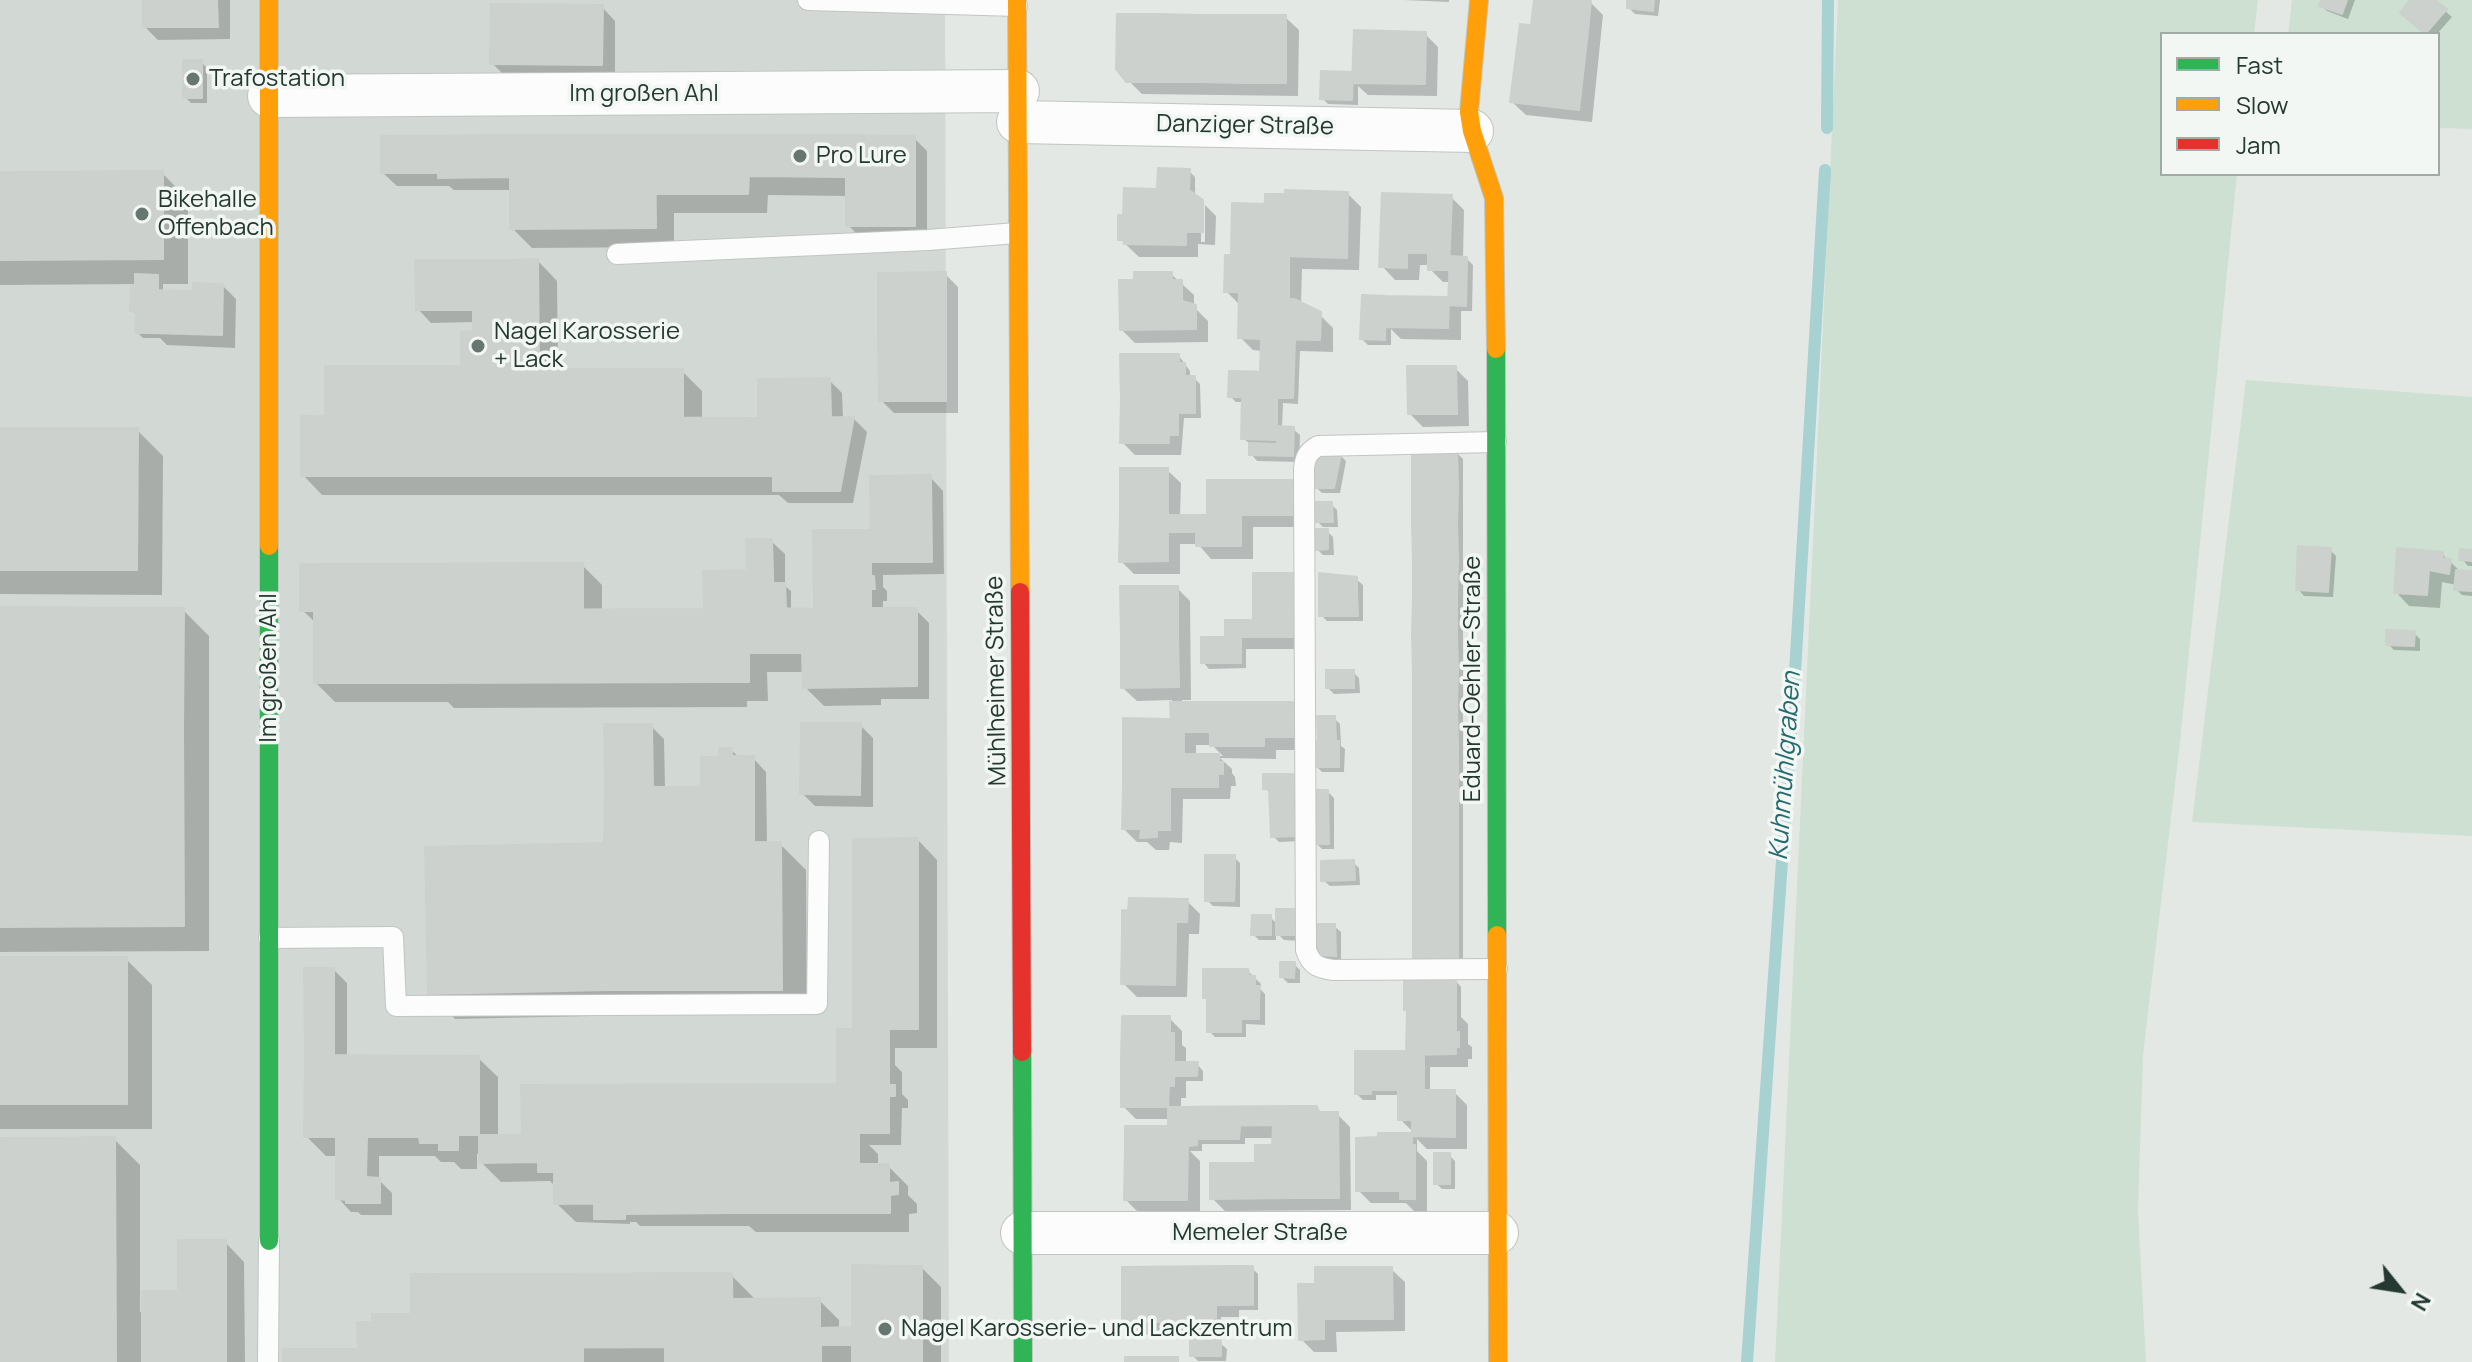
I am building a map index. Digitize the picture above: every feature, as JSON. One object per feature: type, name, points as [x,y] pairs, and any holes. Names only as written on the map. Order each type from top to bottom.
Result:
[{"type":"street","name":"Im großen Ahl","points":[[269,0],[269,1241]]},
{"type":"street","name":"Eduard-Oehler-Straße","points":[[1479,0],[1469,93],[1472,131],[1489,176],[1496,218],[1498,1362]]},
{"type":"street","name":"Mühlheimer Straße","points":[[1017,3],[1023,1362]]},
{"type":"street","name":"Im großen Ahl","points":[[269,96],[1018,106]]},
{"type":"street","name":"Danziger Straße","points":[[1018,106],[1472,131]]},
{"type":"street","name":"Memeler Straße","points":[[1022,1233],[1497,1233]]},
{"type":"lane","points":[[808,0],[1017,3]]},
{"type":"lane","points":[[617,254],[1017,233]]},
{"type":"lane","points":[[1496,442],[1318,446],[1309,451],[1304,469],[1306,950],[1309,959],[1315,966],[1333,970],[1497,969]]},
{"type":"lane","points":[[269,938],[393,937],[396,1006],[817,1004],[819,841]]},
{"type":"lane","points":[[268,1362],[269,1241]]},
{"type":"shaded area","points":[[0,0],[945,0],[949,1362],[0,1362]]},
{"type":"green space","points":[[1838,0],[2258,0],[2254,32],[2160,32],[2160,176],[2237,176],[2180,742],[2143,1055],[2138,1211],[2146,1362],[1775,1362]]},
{"type":"green space","points":[[2292,0],[2472,0],[2472,129],[2440,128],[2440,32],[2288,32]]},
{"type":"green space","points":[[2246,380],[2472,397],[2472,836],[2192,822]]},
{"type":"building","points":[[143,0],[217,0],[218,27],[143,27]]},
{"type":"building","points":[[1534,0],[1591,0],[1588,31],[1531,25]]},
{"type":"building","points":[[1627,0],[1654,0],[1653,11],[1627,8]]},
{"type":"building","points":[[2321,0],[2347,0],[2342,14],[2319,6]]},
{"type":"building","points":[[2410,0],[2436,0],[2447,9],[2427,32],[2400,13]]},
{"type":"building","points":[[491,4],[603,5],[602,65],[490,64]]},
{"type":"building","points":[[1117,14],[1159,14],[1158,82],[1126,82],[1116,69]]},
{"type":"building","points":[[1159,14],[1202,15],[1201,82],[1158,82]]},
{"type":"building","points":[[1202,15],[1244,15],[1243,83],[1201,82]]},
{"type":"building","points":[[1244,15],[1286,15],[1286,83],[1243,83]]},
{"type":"building","points":[[1520,24],[1588,31],[1579,110],[1510,102]]},
{"type":"building","points":[[1354,30],[1426,32],[1425,84],[1352,83]]},
{"type":"building","name":"Trafostation","points":[[183,60],[202,60],[202,98],[183,98]]},
{"type":"building","points":[[1321,71],[1353,72],[1352,100],[1320,99]]},
{"type":"building","points":[[510,135],[510,177],[438,178],[438,173],[381,173],[381,136]]},
{"type":"building","points":[[510,135],[655,135],[656,228],[510,229]]},
{"type":"building","points":[[655,135],[846,135],[846,177],[749,176],[748,194],[655,194]]},
{"type":"building","points":[[846,135],[915,136],[915,226],[846,226]]},
{"type":"building","points":[[1158,168],[1190,169],[1189,190],[1157,188]]},
{"type":"building","points":[[163,171],[163,259],[0,260],[0,172]]},
{"type":"building","points":[[1124,188],[1189,190],[1203,200],[1203,232],[1186,232],[1186,245],[1124,244],[1124,240],[1118,240],[1118,215],[1123,215]]},
{"type":"building","points":[[1285,190],[1348,192],[1347,258],[1284,256]]},
{"type":"building","points":[[1382,193],[1452,195],[1449,270],[1428,270],[1428,253],[1407,253],[1407,268],[1379,267]]},
{"type":"building","points":[[1265,194],[1285,194],[1284,256],[1263,256]]},
{"type":"building","points":[[1232,203],[1264,204],[1263,256],[1231,255]]},
{"type":"building","points":[[1225,255],[1263,256],[1261,339],[1238,338],[1239,292],[1224,292]]},
{"type":"building","points":[[1263,256],[1289,256],[1289,299],[1321,312],[1320,340],[1261,339]]},
{"type":"building","points":[[1450,256],[1467,257],[1466,306],[1448,305]]},
{"type":"building","points":[[538,259],[539,369],[683,369],[683,417],[511,417],[511,260]]},
{"type":"building","points":[[415,260],[473,260],[473,310],[416,310]]},
{"type":"building","points":[[473,260],[511,260],[511,417],[475,417],[476,366],[461,366],[461,332],[473,331]]},
{"type":"building","points":[[946,272],[946,336],[878,337],[878,273]]},
{"type":"building","points":[[1134,272],[1172,272],[1172,280],[1182,280],[1182,301],[1196,305],[1196,329],[1120,330],[1119,280],[1134,280]]},
{"type":"building","points":[[135,274],[158,275],[158,290],[152,290],[152,333],[135,333],[136,311],[130,311]]},
{"type":"building","points":[[193,283],[223,284],[222,335],[152,333],[152,290],[193,291]]},
{"type":"building","points":[[1362,295],[1386,296],[1385,340],[1360,339]]},
{"type":"building","points":[[1386,296],[1449,297],[1448,328],[1385,327]]},
{"type":"building","points":[[946,336],[946,401],[879,401],[878,337]]},
{"type":"building","points":[[1261,339],[1295,339],[1293,398],[1277,398],[1278,372],[1260,371]]},
{"type":"building","points":[[1120,354],[1168,354],[1168,399],[1121,399]]},
{"type":"building","points":[[1168,354],[1179,354],[1179,363],[1185,363],[1185,376],[1195,376],[1195,399],[1168,399]]},
{"type":"building","points":[[325,366],[476,366],[475,417],[325,417]]},
{"type":"building","points":[[1407,366],[1456,366],[1457,414],[1408,414]]},
{"type":"building","points":[[1229,371],[1278,372],[1277,398],[1228,397]]},
{"type":"building","points":[[830,378],[831,417],[758,418],[758,379]]},
{"type":"building","points":[[1242,397],[1277,398],[1277,440],[1241,439]]},
{"type":"building","points":[[1121,399],[1168,399],[1169,443],[1120,443]]},
{"type":"building","points":[[1168,399],[1195,399],[1195,413],[1178,413],[1178,435],[1168,435]]},
{"type":"building","points":[[301,416],[465,417],[465,476],[301,476]]},
{"type":"building","points":[[465,417],[773,418],[773,476],[465,476]]},
{"type":"building","points":[[854,417],[840,491],[773,491],[773,418]]},
{"type":"building","points":[[1277,426],[1294,427],[1293,456],[1249,455],[1249,443],[1277,444]]},
{"type":"building","points":[[0,428],[138,428],[137,570],[0,570]]},
{"type":"building","points":[[1412,451],[1457,451],[1458,487],[1412,487]]},
{"type":"building","points":[[1341,453],[1334,488],[1314,488],[1314,463],[1319,454]]},
{"type":"building","points":[[1120,468],[1168,468],[1168,515],[1120,515]]},
{"type":"building","points":[[931,475],[932,562],[871,562],[870,476]]},
{"type":"building","points":[[1207,480],[1294,480],[1295,515],[1207,515]]},
{"type":"building","points":[[1412,487],[1458,487],[1457,524],[1412,524]]},
{"type":"building","points":[[1315,502],[1332,502],[1333,522],[1315,522]]},
{"type":"building","points":[[1120,515],[1168,515],[1168,561],[1119,562]]},
{"type":"building","points":[[1168,515],[1241,515],[1241,546],[1196,546],[1196,532],[1168,532]]},
{"type":"building","points":[[1412,524],[1457,524],[1458,561],[1413,561]]},
{"type":"building","points":[[1315,529],[1328,529],[1328,549],[1315,550]]},
{"type":"building","points":[[813,530],[871,530],[871,576],[874,576],[875,589],[871,589],[871,608],[814,608]]},
{"type":"building","points":[[746,539],[772,539],[774,609],[704,609],[703,571],[747,570]]},
{"type":"building","points":[[2298,546],[2331,548],[2328,592],[2296,590]]},
{"type":"building","points":[[2397,548],[2443,552],[2442,558],[2451,559],[2449,574],[2429,570],[2427,595],[2394,593]]},
{"type":"building","points":[[2460,549],[2472,550],[2472,561],[2459,560]]},
{"type":"building","points":[[1413,561],[1458,561],[1457,597],[1413,598]]},
{"type":"building","points":[[583,563],[583,610],[300,611],[300,564]]},
{"type":"building","points":[[2456,570],[2472,571],[2472,591],[2454,590]]},
{"type":"building","points":[[1253,573],[1295,573],[1294,637],[1225,637],[1225,620],[1253,620]]},
{"type":"building","points":[[1319,573],[1357,577],[1357,595],[1319,596]]},
{"type":"building","points":[[773,583],[785,583],[786,608],[774,609]]},
{"type":"building","points":[[1120,586],[1178,586],[1178,637],[1121,637]]},
{"type":"building","points":[[1357,595],[1358,616],[1319,616],[1319,596]]},
{"type":"building","points":[[1457,597],[1457,634],[1412,634],[1413,598]]},
{"type":"building","points":[[0,607],[184,608],[183,729],[0,730]]},
{"type":"building","points":[[862,608],[862,687],[803,688],[802,653],[749,653],[749,682],[722,682],[721,609]]},
{"type":"building","points":[[862,608],[917,608],[917,686],[862,687]]},
{"type":"building","points":[[721,609],[722,682],[426,683],[426,610]]},
{"type":"building","points":[[426,610],[426,683],[314,683],[314,611]]},
{"type":"building","points":[[2386,630],[2415,631],[2414,646],[2386,645]]},
{"type":"building","points":[[1412,634],[1457,634],[1458,671],[1413,671]]},
{"type":"building","points":[[1121,637],[1178,637],[1179,687],[1121,688]]},
{"type":"building","points":[[1201,637],[1241,637],[1241,663],[1201,663]]},
{"type":"building","points":[[1326,670],[1354,670],[1354,688],[1326,688]]},
{"type":"building","points":[[1413,671],[1458,671],[1457,707],[1413,707]]},
{"type":"building","points":[[1170,702],[1294,702],[1294,737],[1264,737],[1264,746],[1210,746],[1210,732],[1184,732],[1184,723],[1171,723]]},
{"type":"building","points":[[1413,707],[1457,707],[1458,744],[1413,744]]},
{"type":"building","points":[[1317,716],[1335,716],[1336,741],[1318,741]]},
{"type":"building","points":[[1123,718],[1170,719],[1170,787],[1123,787]]},
{"type":"building","points":[[801,723],[861,723],[860,795],[800,794]]},
{"type":"building","points":[[1171,723],[1184,723],[1184,754],[1219,754],[1223,774],[1218,774],[1218,787],[1170,787]]},
{"type":"building","points":[[604,724],[652,724],[653,787],[605,787]]},
{"type":"building","points":[[183,729],[184,926],[0,927],[0,730]]},
{"type":"building","points":[[1314,741],[1339,741],[1339,767],[1314,767]]},
{"type":"building","points":[[1413,744],[1458,744],[1458,780],[1413,780]]},
{"type":"building","points":[[719,748],[732,748],[732,756],[754,756],[754,842],[687,843],[686,787],[701,787],[701,757],[719,757]]},
{"type":"building","points":[[1263,774],[1294,774],[1294,789],[1263,789]]},
{"type":"building","points":[[1413,780],[1458,780],[1458,817],[1413,817]]},
{"type":"building","points":[[605,787],[686,787],[687,843],[604,843]]},
{"type":"building","points":[[1123,787],[1170,787],[1170,830],[1157,830],[1157,837],[1140,838],[1141,829],[1122,829]]},
{"type":"building","points":[[1269,789],[1294,789],[1295,836],[1271,837]]},
{"type":"building","points":[[1314,790],[1328,790],[1329,844],[1314,844]]},
{"type":"building","points":[[1413,817],[1458,817],[1458,853],[1413,853]]},
{"type":"building","points":[[918,838],[918,1029],[853,1029],[853,839]]},
{"type":"building","points":[[781,842],[782,990],[607,990],[604,843]]},
{"type":"building","points":[[604,843],[607,990],[428,994],[425,847]]},
{"type":"building","points":[[1413,853],[1458,853],[1458,889],[1413,890]]},
{"type":"building","points":[[1205,855],[1235,855],[1235,878],[1205,877]]},
{"type":"building","points":[[1354,860],[1355,880],[1321,881],[1321,861]]},
{"type":"building","points":[[1205,877],[1235,878],[1234,901],[1205,901]]},
{"type":"building","points":[[1458,889],[1458,926],[1413,926],[1413,890]]},
{"type":"building","points":[[1129,898],[1188,899],[1187,922],[1176,922],[1176,935],[1122,934],[1122,910],[1128,911]]},
{"type":"building","points":[[1276,909],[1297,909],[1296,935],[1276,935]]},
{"type":"building","points":[[1252,915],[1271,915],[1271,935],[1251,935]]},
{"type":"building","points":[[1317,924],[1335,924],[1336,956],[1316,955]]},
{"type":"building","points":[[1413,926],[1458,926],[1458,963],[1413,963]]},
{"type":"building","points":[[1122,934],[1176,935],[1175,985],[1121,984]]},
{"type":"building","points":[[0,957],[127,957],[127,1104],[0,1104]]},
{"type":"building","points":[[1280,962],[1295,962],[1294,978],[1280,977]]},
{"type":"building","points":[[304,968],[334,968],[334,1056],[305,1055]]},
{"type":"building","points":[[1203,969],[1248,969],[1249,976],[1255,976],[1255,986],[1260,986],[1259,999],[1203,998]]},
{"type":"building","points":[[1456,978],[1456,1009],[1404,1010],[1404,979]]},
{"type":"building","points":[[1207,998],[1259,999],[1259,1019],[1241,1019],[1241,1032],[1207,1032]]},
{"type":"building","points":[[1407,1009],[1456,1009],[1459,1047],[1456,1047],[1456,1054],[1406,1055]]},
{"type":"building","points":[[1122,1016],[1170,1016],[1170,1033],[1174,1033],[1174,1062],[1121,1062]]},
{"type":"building","points":[[837,1029],[889,1029],[889,1057],[837,1057]]},
{"type":"building","points":[[1355,1051],[1407,1051],[1406,1055],[1424,1055],[1424,1071],[1355,1071]]},
{"type":"building","points":[[305,1055],[479,1056],[479,1135],[458,1135],[458,1150],[439,1150],[439,1143],[420,1143],[419,1137],[304,1137]]},
{"type":"building","points":[[837,1057],[889,1057],[889,1085],[895,1085],[895,1096],[889,1096],[889,1133],[837,1133]]},
{"type":"building","points":[[1121,1062],[1174,1062],[1174,1086],[1169,1086],[1168,1107],[1121,1107]]},
{"type":"building","points":[[1174,1062],[1198,1062],[1197,1076],[1174,1076]]},
{"type":"building","points":[[1355,1071],[1424,1071],[1424,1090],[1371,1090],[1371,1094],[1355,1094]]},
{"type":"building","points":[[837,1084],[837,1133],[522,1134],[521,1085]]},
{"type":"building","points":[[1398,1090],[1455,1090],[1455,1137],[1412,1136],[1412,1120],[1398,1120]]},
{"type":"building","points":[[1294,1106],[1317,1106],[1318,1112],[1338,1112],[1339,1198],[1295,1198]]},
{"type":"building","points":[[1294,1106],[1294,1125],[1168,1126],[1168,1107]]},
{"type":"building","points":[[1273,1125],[1294,1125],[1295,1198],[1210,1199],[1210,1163],[1255,1163],[1255,1145],[1272,1145]]},
{"type":"building","points":[[1125,1126],[1187,1126],[1188,1146],[1125,1145]]},
{"type":"building","points":[[1187,1126],[1209,1126],[1209,1139],[1197,1139],[1197,1145],[1188,1146]]},
{"type":"building","points":[[1209,1126],[1240,1126],[1239,1139],[1209,1139]]},
{"type":"building","points":[[859,1133],[859,1164],[625,1165],[625,1203],[554,1204],[554,1172],[538,1172],[538,1162],[479,1163],[479,1135]]},
{"type":"building","points":[[1378,1133],[1412,1133],[1412,1146],[1377,1145]]},
{"type":"building","points":[[115,1137],[116,1362],[0,1362],[0,1138]]},
{"type":"building","points":[[336,1137],[367,1137],[366,1177],[380,1178],[380,1203],[346,1203],[346,1200],[336,1199]]},
{"type":"building","points":[[1377,1137],[1377,1145],[1415,1145],[1415,1199],[1400,1199],[1400,1191],[1356,1191],[1356,1138]]},
{"type":"building","points":[[1125,1145],[1188,1146],[1187,1200],[1124,1200]]},
{"type":"building","points":[[1434,1153],[1450,1153],[1450,1184],[1434,1184]]},
{"type":"building","points":[[734,1164],[734,1213],[625,1214],[625,1165]]},
{"type":"building","points":[[734,1164],[889,1164],[889,1183],[898,1182],[898,1194],[890,1195],[890,1213],[734,1213]]},
{"type":"building","points":[[625,1203],[625,1219],[594,1219],[594,1204]]},
{"type":"building","points":[[178,1240],[226,1240],[226,1362],[142,1362],[142,1291],[178,1291]]},
{"type":"building","points":[[852,1265],[922,1266],[922,1362],[852,1362]]},
{"type":"building","points":[[1226,1266],[1253,1266],[1253,1305],[1226,1305]]},
{"type":"building","points":[[1226,1266],[1226,1305],[1190,1305],[1190,1322],[1122,1322],[1122,1267]]},
{"type":"building","points":[[1315,1267],[1392,1267],[1393,1319],[1324,1319],[1324,1339],[1299,1340],[1298,1284],[1315,1284]]},
{"type":"building","points":[[732,1273],[733,1347],[411,1348],[411,1274]]},
{"type":"building","points":[[820,1298],[820,1328],[852,1327],[852,1345],[821,1345],[821,1362],[733,1362],[732,1299]]},
{"type":"building","points":[[1190,1305],[1216,1305],[1216,1341],[1190,1341]]},
{"type":"building","points":[[372,1314],[411,1314],[411,1348],[358,1349],[357,1322],[372,1322]]},
{"type":"building","points":[[1190,1341],[1221,1341],[1221,1356],[1190,1356]]},
{"type":"building","points":[[733,1347],[733,1362],[665,1362],[665,1348]]},
{"type":"building","points":[[583,1348],[583,1362],[351,1362],[351,1349]]},
{"type":"building","points":[[283,1349],[315,1349],[315,1362],[283,1362]]},
{"type":"building","points":[[315,1349],[351,1349],[351,1362],[315,1362]]},
{"type":"building","points":[[1125,1357],[1178,1357],[1178,1362],[1125,1362]]},
{"type":"waterway","name":"Kuhmühlgraben","points":[[1827,128],[1828,0]]},
{"type":"waterway","name":"Kuhmühlgraben","points":[[1747,1362],[1794,689],[1825,170]]},
{"type":"traffic: fast","points":[[1496,349],[1497,935]]},
{"type":"traffic: fast","points":[[269,546],[269,1241]]},
{"type":"traffic: fast","points":[[1022,1052],[1023,1362]]},
{"type":"traffic: slow","points":[[269,0],[269,546]]},
{"type":"traffic: slow","points":[[1017,0],[1020,592]]},
{"type":"traffic: slow","points":[[1479,0],[1469,112],[1472,131],[1494,198],[1496,349]]},
{"type":"traffic: slow","points":[[1497,935],[1498,1362]]},
{"type":"traffic: jam","points":[[1020,592],[1022,1052]]},
{"type":"place","name":"Trafostation","points":[[193,79]]},
{"type":"place","name":"Pro Lure","points":[[800,156]]},
{"type":"place","name":"Bikehalle Offenbach","points":[[142,214]]},
{"type":"place","name":"Nagel Karosserie + Lack","points":[[478,346]]},
{"type":"place","name":"Nagel Karosserie- und Lackzentrum","points":[[885,1329]]}]
